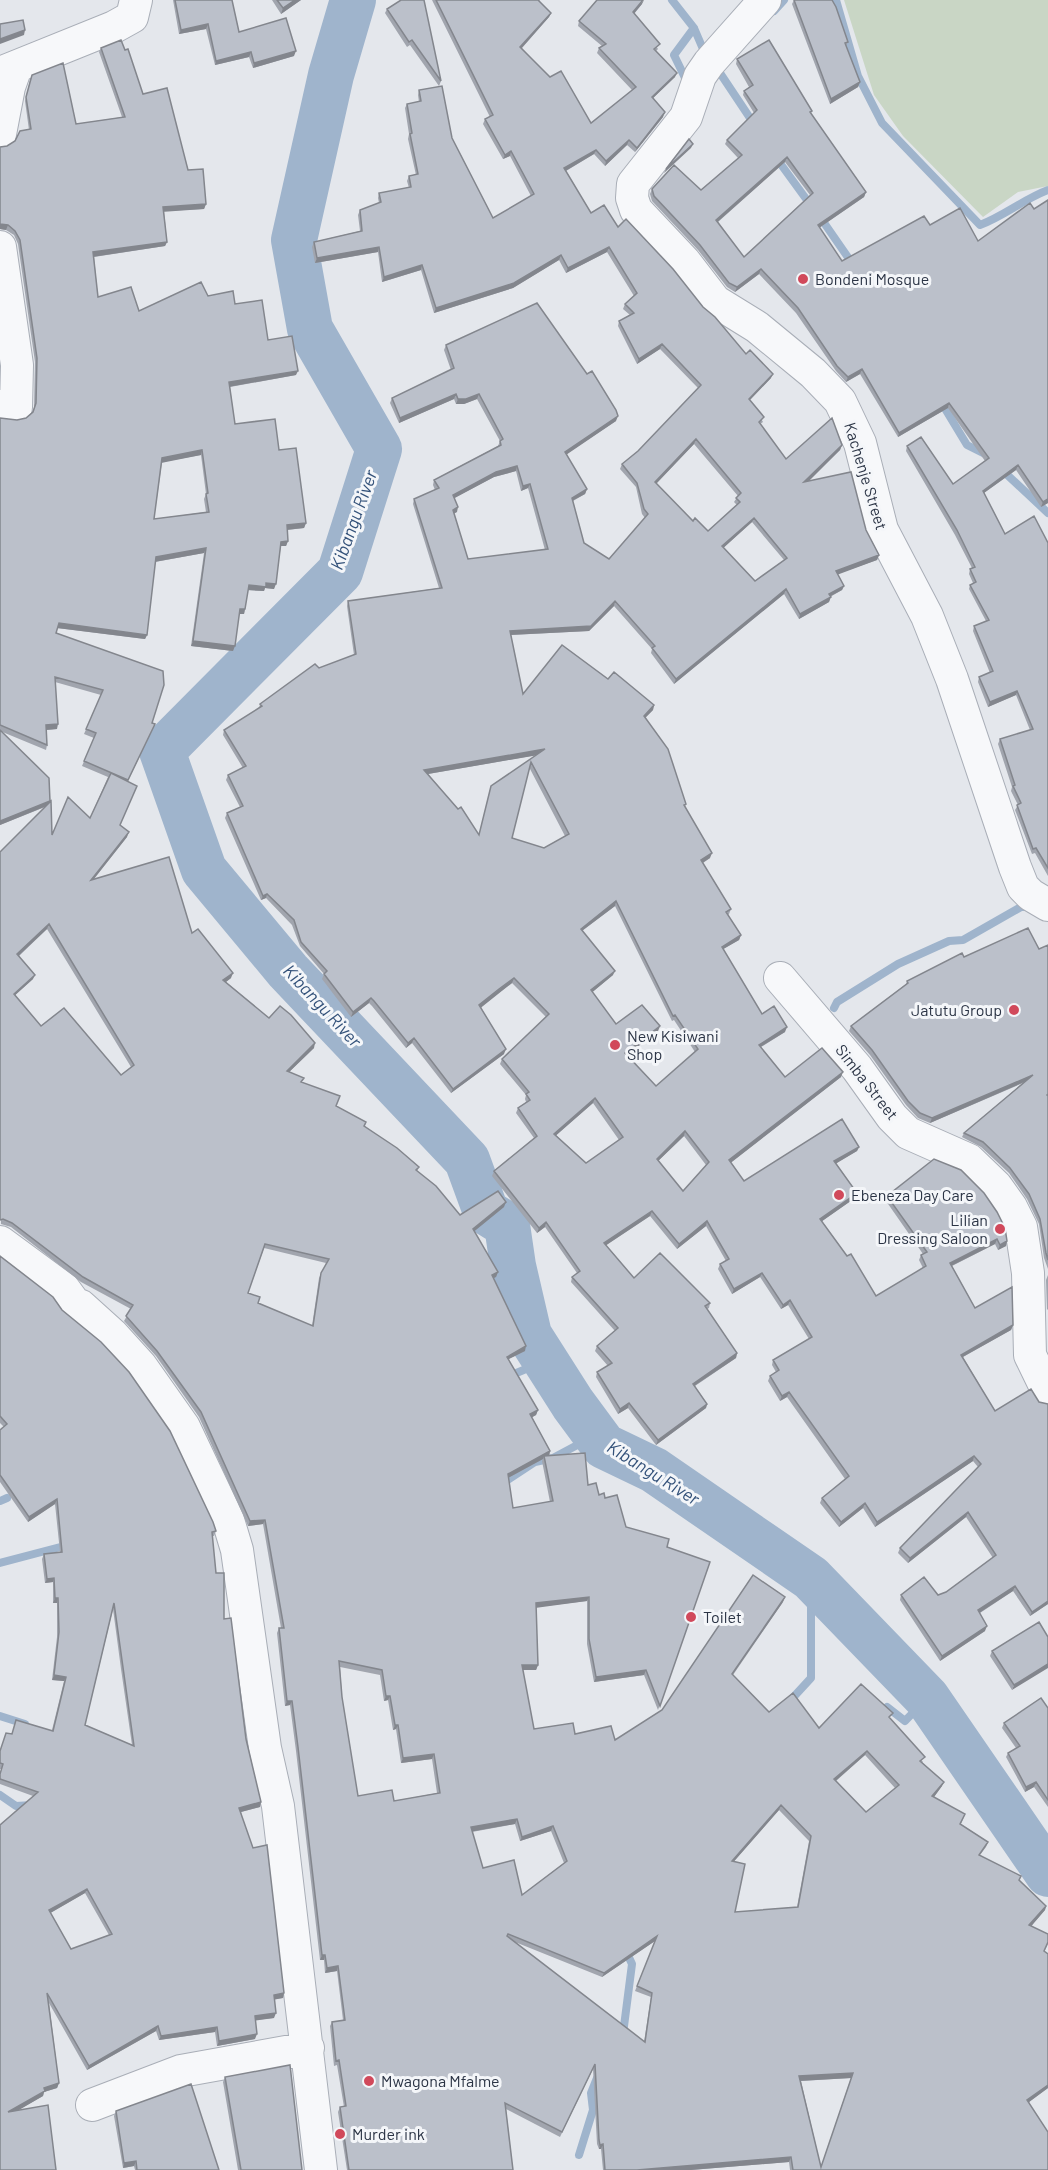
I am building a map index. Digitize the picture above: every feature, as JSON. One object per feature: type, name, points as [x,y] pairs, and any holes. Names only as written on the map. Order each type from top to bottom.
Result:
[{"type":"street","points":[[0,134],[9,87],[8,70],[132,17],[136,10],[136,0]]},
{"type":"street","name":"Kachenje Street","points":[[765,0],[727,39],[700,76],[686,117],[633,184],[634,204],[636,210],[685,262],[715,301],[766,334],[813,373],[840,400],[860,443],[882,530],[927,616],[952,679],[1023,887],[1031,895],[1048,904]]},
{"type":"street","points":[[0,247],[17,365],[16,407],[0,406]]},
{"type":"street","name":"Simba Street","points":[[780,978],[857,1068],[892,1117],[908,1133],[969,1160],[983,1171],[1006,1200],[1021,1227],[1028,1273],[1030,1355],[1048,1392]]},
{"type":"street","points":[[0,1242],[64,1289],[75,1304],[81,1306],[112,1334],[141,1366],[184,1427],[228,1520],[237,1550],[265,1748],[278,1806],[321,2170]]},
{"type":"street","points":[[92,2105],[182,2071],[308,2048]]},
{"type":"green space","points":[[844,0],[1048,0],[1048,186],[1018,192],[983,217],[903,136],[874,95]]},
{"type":"building","points":[[175,0],[232,0],[239,32],[286,18],[296,51],[254,63],[251,52],[216,61],[208,24],[181,30]]},
{"type":"building","points":[[277,0],[295,0],[283,8]]},
{"type":"building","points":[[401,0],[424,0],[441,81],[412,40],[409,42],[387,9]]},
{"type":"building","points":[[436,0],[538,0],[551,13],[520,47],[550,77],[561,71],[591,123],[636,87],[599,48],[606,44],[579,21],[597,0],[643,0],[633,12],[660,44],[654,49],[677,73],[652,97],[665,112],[637,148],[629,140],[606,161],[596,150],[564,168],[591,213],[604,205],[618,227],[626,219],[673,269],[703,307],[715,317],[746,354],[750,350],[773,374],[749,399],[764,417],[759,422],[786,459],[832,418],[842,445],[804,482],[851,472],[866,530],[879,555],[836,571],[844,586],[829,594],[831,597],[800,614],[786,589],[676,679],[652,648],[655,646],[615,601],[591,626],[510,631],[523,694],[562,645],[608,679],[614,672],[654,705],[644,716],[668,749],[686,804],[684,805],[712,853],[701,860],[731,909],[726,912],[741,935],[722,947],[762,1014],[774,1006],[787,1027],[759,1045],[785,1077],[822,1048],[843,1072],[729,1160],[744,1181],[842,1119],[859,1147],[834,1161],[857,1193],[820,1219],[847,1256],[851,1254],[876,1296],[926,1266],[921,1255],[927,1252],[887,1196],[934,1159],[961,1170],[984,1193],[1005,1228],[1007,1241],[1000,1245],[997,1239],[950,1263],[975,1308],[1012,1287],[1013,1325],[961,1355],[995,1411],[1031,1389],[1039,1402],[1048,1404],[1048,1601],[1032,1612],[1015,1586],[978,1610],[987,1626],[942,1656],[901,1595],[924,1577],[938,1595],[946,1592],[996,1555],[968,1512],[910,1558],[900,1548],[981,1464],[974,1456],[877,1522],[865,1503],[841,1522],[822,1498],[849,1476],[789,1392],[782,1396],[770,1376],[779,1370],[773,1360],[812,1337],[790,1300],[783,1305],[762,1273],[734,1289],[720,1264],[729,1259],[707,1221],[679,1244],[652,1211],[604,1243],[634,1278],[660,1253],[710,1303],[705,1306],[737,1353],[693,1384],[707,1404],[658,1440],[629,1403],[620,1409],[597,1372],[612,1363],[597,1346],[618,1328],[572,1277],[580,1271],[546,1222],[539,1228],[494,1171],[537,1136],[518,1108],[530,1100],[526,1094],[529,1092],[502,1059],[549,1014],[514,978],[499,989],[479,1005],[506,1049],[453,1089],[414,1038],[408,1043],[371,998],[353,1012],[324,974],[327,971],[301,942],[294,920],[267,894],[263,896],[227,813],[243,806],[228,775],[246,766],[224,730],[262,706],[260,704],[315,664],[319,668],[356,654],[348,601],[442,588],[414,499],[439,488],[434,480],[501,445],[500,441],[503,439],[479,394],[466,399],[458,399],[456,394],[400,418],[392,398],[454,368],[446,345],[537,303],[587,374],[592,371],[618,416],[565,452],[587,489],[572,498],[584,543],[609,559],[648,514],[644,509],[637,483],[622,464],[638,451],[701,385],[662,344],[639,359],[619,321],[634,313],[625,304],[637,293],[609,247],[568,268],[561,255],[514,283],[436,308],[422,265],[384,277],[379,247],[317,258],[314,242],[362,231],[360,210],[381,202],[379,193],[411,187],[409,176],[418,174],[407,104],[421,101],[419,90],[442,86],[452,138],[493,218],[534,194],[511,151],[505,155],[485,119],[493,115]],"holes":[[[696,439],[741,493],[736,498],[740,502],[708,531],[695,518],[693,521],[655,482]],[[517,466],[523,486],[530,484],[548,549],[468,559],[453,510],[458,507],[453,495],[496,472]],[[754,518],[787,558],[755,581],[722,546]],[[545,749],[491,786],[479,835],[461,807],[458,809],[424,770]],[[531,762],[569,834],[544,848],[512,838]],[[616,901],[673,1016],[675,1015],[698,1049],[656,1086],[625,1053],[660,1026],[642,1005],[616,1024],[591,990],[615,971],[581,929]],[[595,1098],[623,1137],[586,1163],[554,1134]],[[685,1131],[709,1162],[683,1191],[657,1159]]]},
{"type":"building","points":[[794,0],[832,0],[836,7],[848,42],[845,43],[860,82],[831,99]]},
{"type":"building","points":[[23,20],[25,30],[0,39],[0,24]]},
{"type":"building","points":[[121,40],[125,50],[128,49],[143,94],[167,88],[188,170],[203,169],[206,204],[163,207],[167,242],[93,252],[98,297],[131,287],[139,311],[201,282],[208,296],[233,291],[235,304],[262,300],[268,340],[292,336],[298,371],[229,382],[235,424],[275,419],[279,450],[296,448],[306,523],[287,525],[288,541],[281,542],[276,584],[266,583],[266,587],[249,585],[245,609],[240,609],[235,646],[193,641],[206,548],[156,557],[147,635],[59,623],[56,633],[163,671],[164,685],[152,723],[155,724],[128,780],[84,761],[96,733],[86,729],[103,690],[55,677],[58,724],[46,725],[47,745],[0,725],[0,418],[17,420],[26,418],[33,412],[36,403],[37,358],[20,240],[8,225],[0,224],[0,147],[15,141],[20,131],[31,129],[26,97],[32,75],[63,63],[76,124],[125,117],[101,48]],"holes":[[[202,450],[208,493],[206,494],[209,512],[154,519],[162,458]]]},
{"type":"building","points":[[769,40],[812,111],[810,112],[866,192],[818,225],[842,261],[924,216],[930,225],[960,208],[978,241],[1030,203],[1034,209],[1048,200],[1048,499],[1043,502],[1018,465],[983,491],[1005,534],[1034,516],[1048,543],[1048,868],[1036,848],[1033,849],[1017,805],[1021,803],[1013,786],[1015,785],[1000,739],[1033,729],[1017,691],[990,702],[979,677],[993,671],[974,626],[989,620],[970,585],[976,582],[970,569],[975,567],[957,530],[907,446],[921,437],[953,484],[989,458],[949,403],[899,433],[862,369],[848,377],[837,366],[798,308],[761,269],[737,287],[729,283],[700,245],[654,196],[652,189],[674,165],[701,190],[742,155],[727,140],[757,110],[744,91],[753,85],[737,59]],"holes":[[[787,157],[813,193],[744,257],[716,220]]]},
{"type":"building","points":[[689,139],[693,144],[666,169]]},
{"type":"building","points":[[0,730],[49,778],[50,801],[0,821]]},
{"type":"building","points":[[111,773],[137,786],[120,825],[129,832],[91,880],[169,857],[192,933],[198,929],[233,973],[223,980],[269,1018],[280,1006],[291,1015],[315,1043],[287,1071],[304,1078],[301,1082],[340,1096],[336,1106],[366,1122],[364,1126],[397,1148],[419,1167],[416,1170],[436,1186],[460,1215],[498,1191],[506,1202],[473,1229],[498,1272],[492,1275],[526,1346],[507,1357],[538,1410],[530,1414],[550,1451],[508,1474],[513,1508],[553,1501],[544,1456],[585,1453],[588,1485],[596,1483],[599,1495],[604,1493],[605,1498],[617,1495],[626,1527],[669,1539],[667,1547],[710,1562],[660,1706],[646,1670],[596,1677],[589,1639],[589,1597],[536,1603],[538,1665],[522,1665],[534,1729],[573,1723],[575,1734],[611,1726],[615,1740],[662,1710],[753,1575],[785,1597],[732,1674],[769,1712],[793,1693],[819,1728],[861,1684],[893,1713],[889,1717],[925,1757],[920,1761],[944,1782],[932,1796],[965,1814],[960,1824],[988,1842],[979,1855],[1021,1876],[1019,1880],[1046,1906],[1029,1925],[1048,1934],[1048,1942],[1044,1951],[1048,1954],[1048,2085],[1027,2100],[1048,2132],[1048,2170],[793,2170],[791,2157],[637,2170],[605,2170],[603,2144],[600,2145],[599,2140],[595,2064],[562,2132],[505,2103],[513,2170],[349,2170],[340,2107],[346,2106],[339,2060],[336,2061],[332,2022],[345,2020],[338,1966],[327,1968],[325,1955],[322,1955],[292,1701],[287,1701],[279,1628],[284,1628],[265,1520],[250,1521],[201,1412],[157,1351],[126,1316],[133,1305],[83,1277],[12,1223],[0,1220],[0,852],[51,801],[52,835],[68,797],[90,818]],"holes":[[[49,924],[134,1065],[121,1075],[64,1008],[41,1026],[14,994],[35,975],[17,954]],[[265,1244],[329,1259],[321,1273],[313,1326],[258,1303],[260,1297],[248,1293]],[[339,1661],[382,1670],[386,1696],[390,1696],[395,1725],[398,1725],[403,1758],[434,1754],[440,1793],[394,1801],[392,1790],[358,1796],[342,1697]],[[867,1751],[899,1785],[866,1812],[834,1779]],[[781,1805],[811,1836],[798,1907],[735,1912],[745,1864],[732,1861]],[[517,1819],[522,1837],[553,1826],[567,1861],[522,1895],[514,1860],[483,1868],[471,1827]],[[508,1934],[604,1973],[657,1936],[637,1986],[652,1993],[645,2042],[507,1936]],[[853,2073],[821,2167],[799,2076]]]},
{"type":"building","points":[[1028,928],[1039,949],[1048,945],[1048,1260],[1040,1219],[1029,1194],[1010,1168],[983,1142],[964,1133],[1033,1075],[932,1118],[920,1113],[908,1101],[872,1050],[851,1026],[908,983],[907,981],[962,953],[964,957]]},
{"type":"building","points":[[0,1256],[53,1297],[62,1310],[101,1342],[129,1372],[170,1431],[213,1522],[216,1531],[212,1532],[216,1573],[224,1573],[224,1619],[231,1618],[246,1739],[261,1802],[239,1808],[253,1848],[267,1845],[284,1993],[274,1995],[276,2013],[255,2016],[257,2034],[219,2041],[217,2027],[161,2036],[158,2026],[89,2066],[47,1993],[59,2083],[44,2088],[45,2091],[8,2112],[48,2105],[56,2170],[0,2170],[0,1825],[38,1792],[0,1779],[3,1764],[0,1763],[0,1751],[6,1733],[12,1734],[16,1720],[53,1731],[66,1677],[54,1675],[59,1632],[58,1598],[55,1598],[54,1578],[47,1579],[44,1554],[62,1552],[57,1499],[29,1517],[0,1475],[0,1430],[7,1424],[0,1416]],"holes":[[[114,1603],[134,1746],[85,1725]],[[87,1889],[112,1934],[71,1949],[49,1910]]]},
{"type":"building","points":[[1039,1622],[1048,1637],[1048,1664],[1014,1685],[992,1651]]},
{"type":"building","points":[[1041,1698],[1048,1708],[1048,1800],[1036,1782],[1026,1787],[1008,1753],[1020,1746],[1004,1723]]},
{"type":"building","points":[[290,2065],[302,2170],[241,2170],[225,2077]]},
{"type":"building","points":[[191,2084],[219,2170],[137,2170],[136,2161],[124,2163],[116,2111]]},
{"type":"waterway","name":"Kibangu River","points":[[353,0],[331,75],[294,240],[310,329],[379,449],[340,572],[162,751],[204,870],[288,971],[467,1160],[486,1212],[507,1225],[513,1266],[529,1335],[573,1404],[604,1446],[654,1470],[811,1578],[927,1698],[1048,1874]]},
{"type":"waterway","points":[[672,0],[694,28],[706,56]]},
{"type":"waterway","points":[[774,11],[784,0]]},
{"type":"waterway","points":[[836,0],[858,76],[882,123],[980,225],[1048,190]]},
{"type":"waterway","points":[[688,84],[674,55],[694,28]]},
{"type":"waterway","points":[[716,67],[754,124]]},
{"type":"waterway","points":[[777,159],[812,207]]},
{"type":"waterway","points":[[820,217],[854,266]]},
{"type":"waterway","points":[[941,402],[967,445],[989,456]]},
{"type":"waterway","points":[[1001,469],[1048,513]]},
{"type":"waterway","points":[[834,1008],[837,1002],[898,964],[949,941],[963,940],[1021,907],[1031,907]]},
{"type":"waterway","points":[[510,1371],[514,1374],[545,1361]]},
{"type":"waterway","points":[[500,1485],[535,1462],[553,1458],[596,1435]]},
{"type":"waterway","points":[[0,1501],[7,1498]]},
{"type":"waterway","points":[[0,1563],[68,1545]]},
{"type":"waterway","points":[[788,1703],[811,1678],[811,1578]]},
{"type":"waterway","points":[[887,1707],[905,1721],[927,1698]]},
{"type":"waterway","points":[[0,1716],[25,1724]]},
{"type":"waterway","points":[[0,1795],[16,1806],[32,1805]]},
{"type":"waterway","points":[[623,2034],[632,1964],[625,1949]]},
{"type":"waterway","points":[[579,2155],[593,2110],[591,2093],[597,2078]]},
{"type":"place","name":"Bondeni Mosque","points":[[803,279]]},
{"type":"place","name":"Jatutu Group","points":[[1014,1010]]},
{"type":"place","name":"New Kisiwani Shop","points":[[615,1045]]},
{"type":"place","name":"Ebeneza Day Care","points":[[839,1195]]},
{"type":"place","name":"Lilian Dressing Saloon","points":[[1000,1229]]},
{"type":"place","name":"Toilet","points":[[691,1617]]},
{"type":"place","name":"Mwagona Mfalme","points":[[369,2081]]},
{"type":"place","name":"Murder ink","points":[[340,2134]]}]
